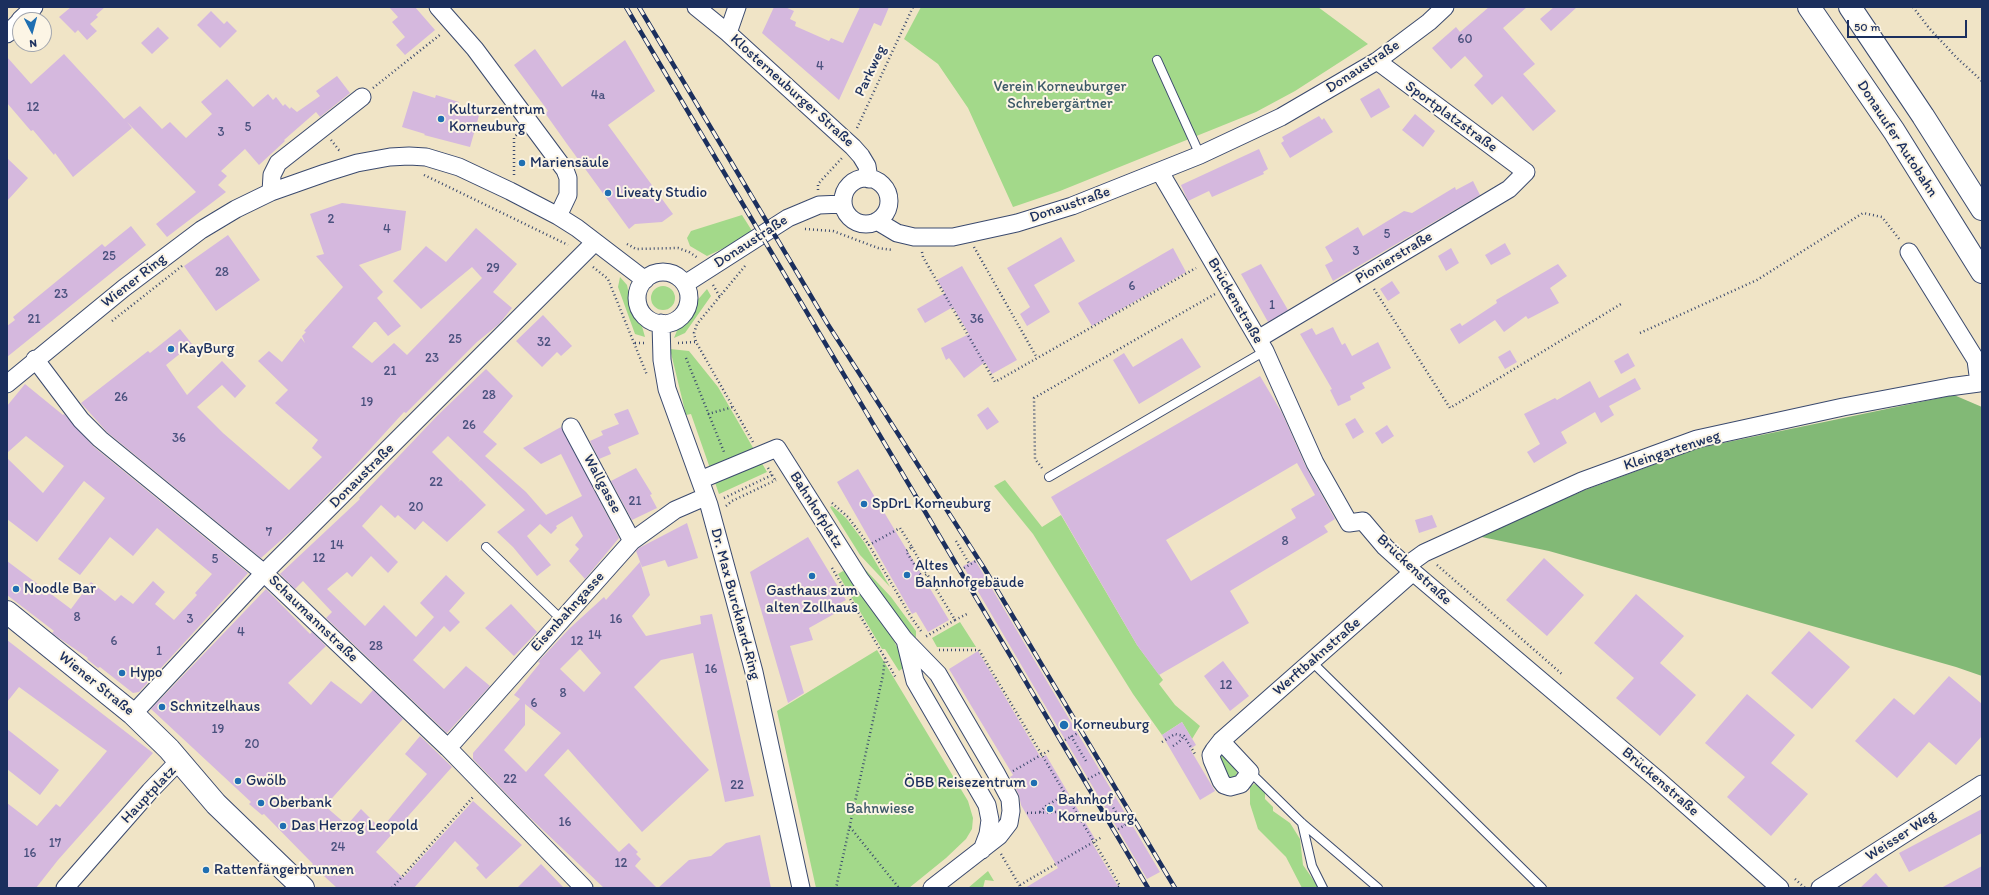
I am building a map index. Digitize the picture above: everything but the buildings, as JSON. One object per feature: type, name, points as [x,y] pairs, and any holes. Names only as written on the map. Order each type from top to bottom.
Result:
[{"type":"main road","name":"Donauufer Autobahn","points":[[1809,7],[1894,131],[1982,272]]},
{"type":"main road","points":[[1850,7],[1923,116],[1982,209]]},
{"type":"main road","name":"Wiener Straße","points":[[7,612],[133,714],[179,762]]},
{"type":"main road","name":"Hauptplatz","points":[[179,762],[216,804],[303,888]]},
{"type":"street","points":[[438,7],[454,24],[565,170],[568,178],[568,195],[558,216]]},
{"type":"street","name":"Klosterneuburger Straße","points":[[696,7],[728,33],[853,146],[862,156],[867,166],[869,179]]},
{"type":"street","points":[[728,33],[737,7]]},
{"type":"street","name":"Donaustraße","points":[[877,221],[897,232],[914,237],[953,237],[994,229],[1045,215],[1160,172],[1200,156],[1281,117],[1377,61],[1429,22],[1445,7]]},
{"type":"street","name":"Sportplatzstraße","points":[[1377,61],[1526,172]]},
{"type":"street","points":[[362,96],[278,163],[272,175],[271,192],[357,163],[409,156],[426,157],[459,167],[558,216],[645,280]]},
{"type":"street","name":"Brückenstraße","points":[[1160,172],[1261,345],[1315,463],[1349,523],[1363,521],[1385,547],[1658,780],[1780,888]]},
{"type":"street","name":"Pionierstraße","points":[[1261,345],[1365,276],[1509,189],[1526,172]]},
{"type":"street","points":[[869,179],[883,187],[888,197],[888,208],[877,221],[863,224],[849,217],[843,204],[845,192],[852,183],[857,180],[869,179]]},
{"type":"street","name":"Wiener Ring","points":[[7,384],[35,359],[201,230],[236,209],[271,192]]},
{"type":"street","name":"Donaustraße","points":[[685,284],[706,272],[788,218],[819,205],[843,204]]},
{"type":"street","name":"Donaustraße","points":[[133,714],[264,573],[582,257],[595,242]]},
{"type":"street","name":"Kleingartenweg","points":[[1410,569],[1424,553],[1582,481],[1697,439],[1843,407],[1949,387],[1980,383],[1976,360],[1910,252]]},
{"type":"street","points":[[664,272],[677,276],[685,284],[689,295],[687,309],[674,322],[661,323],[648,318],[639,307],[638,293],[645,280],[651,275],[664,272]]},
{"type":"street","name":"Dr. Max Burckhard-Ring","points":[[661,323],[662,360],[667,388],[708,505],[754,672],[801,888]]},
{"type":"street","name":"Schaumannstraße","points":[[35,359],[81,420],[100,439],[264,573],[448,748],[483,786],[584,888]]},
{"type":"street","name":"Wallgasse","points":[[571,427],[632,541]]},
{"type":"street","name":"Bahnhofplatz","points":[[700,480],[757,449],[777,448],[860,579],[904,639],[932,658],[938,674],[1010,799],[1010,817],[1004,831],[932,888]]},
{"type":"street","name":"Eisenbahngasse","points":[[448,748],[561,619],[632,541],[675,510],[708,505]]},
{"type":"street","name":"Werftbahnstraße","points":[[1221,741],[1312,662],[1410,569]]},
{"type":"street","name":"Bahnhofplatz","points":[[904,639],[913,675],[987,805],[990,820],[988,845]]},
{"type":"street","points":[[1221,741],[1250,772],[1241,784],[1230,787],[1224,785],[1217,775],[1211,755],[1221,741]]},
{"type":"street","name":"Hauptplatz","points":[[65,888],[143,800],[179,762]]},
{"type":"street","name":"Weisser Weg","points":[[1820,888],[1982,784]]},
{"type":"lane","points":[[1156,60],[1200,156]]},
{"type":"lane","points":[[1049,477],[1261,345]]},
{"type":"lane","points":[[486,547],[561,619]]},
{"type":"lane","points":[[1312,662],[1542,888]]},
{"type":"lane","points":[[1250,772],[1302,823],[1378,888]]},
{"type":"lane","points":[[1302,823],[1312,866],[1323,888]]},
{"type":"path","name":"Parkweg","points":[[853,146],[857,127],[913,7]]},
{"type":"path","points":[[1913,7],[1929,28],[1957,58],[1982,81]]},
{"type":"path","points":[[362,96],[454,24]]},
{"type":"path","points":[[510,191],[515,169],[514,138],[528,123]]},
{"type":"path","points":[[821,229],[818,184],[853,146]]},
{"type":"path","points":[[418,172],[567,244],[608,280],[648,379]]},
{"type":"path","points":[[1640,333],[1757,280],[1863,213],[1882,217],[1910,252]]},
{"type":"path","points":[[800,231],[821,229],[844,234]]},
{"type":"path","points":[[974,247],[1037,358]]},
{"type":"path","points":[[636,249],[678,248],[689,252],[698,258],[706,272]]},
{"type":"path","points":[[923,257],[995,382],[1196,268]]},
{"type":"path","points":[[708,505],[720,510],[732,501],[775,480],[696,342],[694,333],[698,324],[748,262]]},
{"type":"path","points":[[107,325],[184,265]]},
{"type":"path","points":[[1365,276],[1450,408],[1621,304]]},
{"type":"path","points":[[1049,477],[1035,459],[1034,398],[1227,287]]},
{"type":"path","points":[[686,358],[723,452],[730,450]]},
{"type":"path","points":[[708,414],[733,407]]},
{"type":"path","points":[[746,445],[757,449]]},
{"type":"path","points":[[708,505],[772,475]]},
{"type":"path","points":[[929,642],[911,617],[869,545],[900,528],[955,620]]},
{"type":"path","points":[[956,541],[970,565]]},
{"type":"path","points":[[912,547],[906,550],[922,577],[928,574]]},
{"type":"path","points":[[964,568],[976,561]]},
{"type":"path","points":[[925,637],[968,613]]},
{"type":"path","points":[[864,623],[899,682],[913,675]]},
{"type":"path","points":[[932,658],[979,650],[1112,872],[1120,886],[1117,888]]},
{"type":"path","points":[[836,888],[883,675],[885,658]]},
{"type":"path","points":[[1065,740],[1078,733]]},
{"type":"path","points":[[1162,742],[1175,734],[1184,736],[1173,746]]},
{"type":"path","points":[[1071,736],[1086,761]]},
{"type":"path","points":[[1000,781],[1050,750]]},
{"type":"path","points":[[1088,779],[1101,772]]},
{"type":"path","points":[[1094,776],[1098,781]]},
{"type":"path","points":[[392,888],[483,786]]},
{"type":"path","points":[[1062,810],[1057,812],[1040,813],[1046,806],[1064,795]]},
{"type":"path","points":[[1109,801],[1124,825]]},
{"type":"path","points":[[1118,829],[1131,822]]},
{"type":"path","points":[[849,826],[899,888]]},
{"type":"path","points":[[1020,885],[1102,837]]},
{"type":"path","points":[[988,845],[1022,888]]},
{"type":"green space","name":"Verein Korneuburger Schrebergärtner","points":[[921,7],[1318,7],[1368,44],[1295,91],[1256,112],[1060,191],[1013,207],[968,108],[938,64],[904,39]]},
{"type":"green space","points":[[742,215],[754,234],[707,256],[690,246],[687,238],[691,231]]},
{"type":"green space","points":[[620,277],[627,285],[632,308],[640,319],[645,337],[635,334],[618,287]]},
{"type":"green space","points":[[663,286],[671,290],[675,298],[671,306],[663,310],[655,306],[651,298],[655,290]]},
{"type":"green space","points":[[707,289],[711,296],[685,333],[674,338],[678,328],[690,317],[695,303]]},
{"type":"green space","points":[[670,349],[689,351],[718,387],[767,472],[719,494],[691,414],[686,415]]},
{"type":"green space","points":[[1954,395],[1982,407],[1982,676],[1956,667],[1549,551],[1477,536],[1585,490],[1699,448]]},
{"type":"green space","points":[[1005,480],[1042,527],[1061,515],[1137,645],[1163,680],[1159,684],[1175,705],[1200,726],[1192,739],[1182,722],[1162,735],[1133,694],[1033,534],[994,486]]},
{"type":"green space","points":[[832,506],[846,518],[864,542],[890,587],[860,555],[830,507]]},
{"type":"green space","points":[[862,566],[891,597],[916,631],[916,638],[904,625]]},
{"type":"green space","points":[[843,571],[892,637],[901,655],[903,668],[899,671],[885,649],[882,649],[838,574]]},
{"type":"green space","points":[[960,622],[976,647],[937,647],[932,638]]},
{"type":"green space","name":"Bahnwiese","points":[[877,650],[968,801],[973,818],[972,829],[966,839],[946,858],[909,888],[816,888],[777,711]]},
{"type":"green space","points":[[1218,753],[1221,753],[1236,769],[1236,777],[1227,778]]},
{"type":"green space","points":[[1254,784],[1259,785],[1265,790],[1265,799],[1273,807],[1273,811],[1290,823],[1300,839],[1303,865],[1319,888],[1302,888],[1286,857],[1258,829],[1250,804],[1250,787]]},
{"type":"green space","points":[[988,871],[994,881],[985,880],[983,888],[968,888]]},
{"type":"railway","points":[[626,7],[1148,888]]},
{"type":"railway","points":[[639,7],[827,323],[984,568],[1175,888]]},
{"type":"place","name":"Kulturzentrum Korneuburg","points":[[441,119]]},
{"type":"place","name":"Mariensäule","points":[[522,163]]},
{"type":"place","name":"Liveaty Studio","points":[[608,193]]},
{"type":"place","name":"KayBurg","points":[[171,349]]},
{"type":"place","name":"SpDrL Korneuburg","points":[[864,504]]},
{"type":"place","name":"Altes Bahnhofgebäude","points":[[907,575]]},
{"type":"place","name":"Gasthaus zum alten Zollhaus","points":[[812,576]]},
{"type":"place","name":"Noodle Bar","points":[[16,589]]},
{"type":"place","name":"Hypo","points":[[122,673]]},
{"type":"place","name":"Schnitzelhaus","points":[[162,707]]},
{"type":"place","name":"Korneuburg","points":[[1064,725]]},
{"type":"place","name":"Gwölb","points":[[238,781]]},
{"type":"place","name":"ÖBB Reisezentrum","points":[[1034,783]]},
{"type":"place","name":"Oberbank","points":[[261,803]]},
{"type":"place","name":"Bahnhof Korneuburg","points":[[1050,809]]},
{"type":"place","name":"Das Herzog Leopold","points":[[283,826]]},
{"type":"place","name":"Rattenfängerbrunnen","points":[[206,870]]}]
